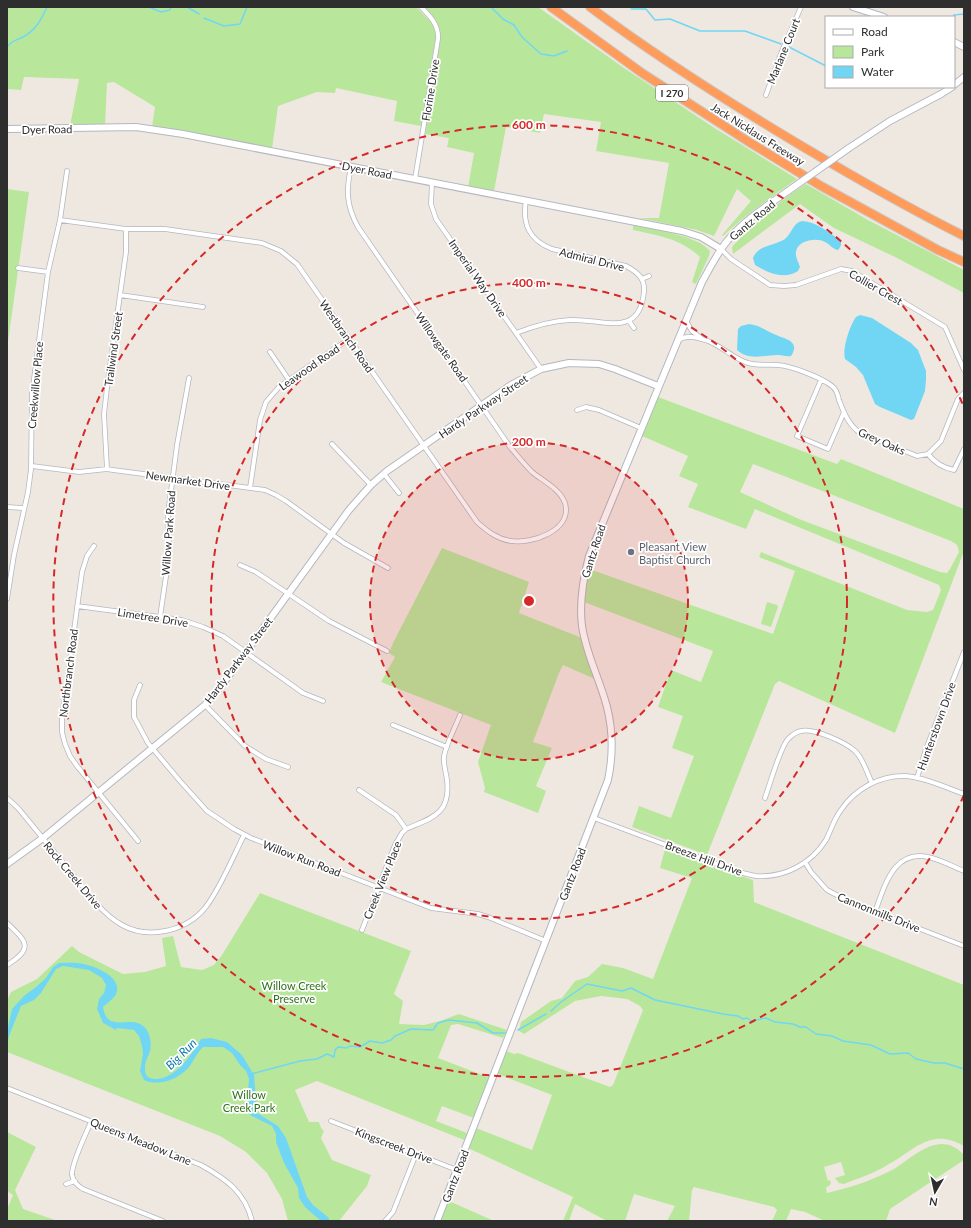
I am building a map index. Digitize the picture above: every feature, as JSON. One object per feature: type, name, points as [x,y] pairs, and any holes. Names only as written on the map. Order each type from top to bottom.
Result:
[{"type":"highway","name":"Jack Nicklaus Freeway","points":[[551,7],[642,73],[749,142],[821,186],[938,250],[964,262]]},
{"type":"highway","name":"Jack Nicklaus Freeway","points":[[590,7],[656,54],[764,124],[839,168],[964,236]]},
{"type":"main road","points":[[853,7],[881,16]]},
{"type":"main road","points":[[955,42],[964,47]]},
{"type":"main road","name":"Gantz Road","points":[[955,84],[964,77]]},
{"type":"main road","name":"Gantz Road","points":[[437,1221],[608,780],[612,748],[610,726],[607,707],[584,633],[581,615],[582,586],[594,543],[702,282],[721,249],[734,233],[759,212],[849,148],[890,121],[950,88]]},
{"type":"main road","name":"Dyer Road","points":[[7,130],[119,127],[146,128],[682,231],[701,237],[721,249]]},
{"type":"main road","name":"Hardy Parkway Street","points":[[7,864],[43,838],[205,705],[222,685],[349,510],[371,485],[384,474],[511,385],[541,368],[569,363],[599,364],[616,369],[658,386]]},
{"type":"street","name":"Florine Drive","points":[[415,179],[438,38],[438,30],[435,24],[421,7]]},
{"type":"street","name":"Marlane Court","points":[[766,95],[782,51],[801,7]]},
{"type":"street","name":"Willowgate Road","points":[[351,167],[348,181],[348,205],[352,217],[358,227],[510,447],[533,472],[561,496],[565,504],[565,513]]},
{"type":"street","name":"Creekwillow Place","points":[[7,599],[14,555],[23,508],[28,492],[32,466],[32,394],[48,272],[60,220],[67,171]]},
{"type":"street","name":"Imperial Way Drive","points":[[432,182],[430,204],[436,218],[541,368]]},
{"type":"street","name":"Admiral Drive","points":[[526,200],[526,226],[536,241],[543,246],[626,266],[638,273],[642,279]]},
{"type":"street","name":"Westbranch Road","points":[[60,220],[126,229],[165,229],[262,243],[276,247],[298,264],[477,522],[490,533],[500,538],[518,542],[530,540],[549,533],[559,527],[565,513]]},
{"type":"street","name":"Trailwind Street","points":[[107,469],[104,414],[126,252],[126,229]]},
{"type":"street","name":"Collier Crest","points":[[721,249],[731,259],[770,284],[784,286],[796,285],[841,269],[852,271],[945,327],[964,370]]},
{"type":"street","points":[[18,268],[48,272]]},
{"type":"street","points":[[516,333],[550,322],[588,320],[622,324],[637,315],[643,299],[644,285],[642,279],[649,276]]},
{"type":"street","points":[[120,295],[204,307]]},
{"type":"street","name":"Grey Oaks","points":[[686,320],[692,331],[704,340]]},
{"type":"street","points":[[629,321],[634,328]]},
{"type":"street","name":"Grey Oaks","points":[[676,342],[688,337],[704,340],[716,344],[738,359],[750,364],[784,366],[821,380],[833,386],[844,412],[853,427],[860,433],[918,456],[928,454]]},
{"type":"street","name":"Leawood Road","points":[[250,488],[262,411],[266,402],[272,394],[289,380],[349,339]]},
{"type":"street","points":[[270,352],[289,380]]},
{"type":"street","name":"Willow Park Road","points":[[160,617],[169,556],[167,526],[172,478],[189,378]]},
{"type":"street","points":[[821,380],[797,436],[828,449],[844,412]]},
{"type":"street","points":[[964,393],[958,399],[941,441],[928,454],[932,459],[947,468],[954,470],[964,449]]},
{"type":"street","points":[[577,410],[586,407],[599,410],[641,428]]},
{"type":"street","points":[[332,444],[371,485]]},
{"type":"street","name":"Newmarket Drive","points":[[32,466],[79,472],[107,469],[265,490],[276,495],[363,555],[388,568]]},
{"type":"street","points":[[384,474],[399,493]]},
{"type":"street","points":[[7,506],[23,508]]},
{"type":"street","name":"Northbranch Road","points":[[94,546],[87,556],[82,572],[63,706],[62,732],[70,756],[138,841]]},
{"type":"street","points":[[240,565],[256,572],[328,621],[387,651]]},
{"type":"street","name":"Limetree Drive","points":[[77,606],[182,620],[203,627],[223,636],[303,693],[323,700]]},
{"type":"street","name":"Hunterstown Drive","points":[[917,778],[926,749],[964,652]]},
{"type":"street","name":"Willow Run Road","points":[[140,685],[134,700],[134,717],[148,743],[200,804],[217,818],[244,835],[431,908],[478,914],[546,940]]},
{"type":"street","points":[[205,705],[245,746],[266,759],[288,767]]},
{"type":"street","name":"Creek View Place","points":[[362,930],[395,845],[406,829],[435,816],[444,806],[448,791],[444,756],[460,715]]},
{"type":"street","points":[[392,725],[447,747]]},
{"type":"street","points":[[765,798],[784,744],[792,735],[802,731],[813,731],[842,743],[855,751],[860,757],[872,783]]},
{"type":"street","name":"Breeze Hill Drive","points":[[594,818],[738,872],[756,876],[773,876],[793,869],[805,862],[817,852],[826,839],[840,811],[848,800],[860,790],[872,783],[893,777],[917,778],[964,794]]},
{"type":"street","points":[[359,790],[396,815],[406,829]]},
{"type":"street","name":"Rock Creek Drive","points":[[7,798],[18,808],[107,915],[129,928],[136,930],[153,932],[169,930],[193,920],[200,914],[210,901],[244,835]]},
{"type":"street","points":[[875,912],[887,878],[898,864],[907,859],[915,856],[933,858],[964,871]]},
{"type":"street","name":"Cannonmills Drive","points":[[805,862],[810,872],[827,890],[848,901],[964,946]]},
{"type":"street","points":[[7,923],[22,938],[25,946],[23,953],[19,958],[7,966]]},
{"type":"street","name":"Queens Meadow Lane","points":[[7,1088],[201,1165],[222,1176],[238,1192],[250,1212],[252,1221]]},
{"type":"street","name":"Kingscreek Drive","points":[[331,1121],[457,1170]]},
{"type":"street","points":[[91,1122],[74,1165],[72,1175],[79,1187],[163,1221]]},
{"type":"street","points":[[385,1221],[393,1212],[416,1154]]},
{"type":"street","points":[[66,1184],[74,1180]]},
{"type":"green space","points":[[7,7],[416,7],[433,24],[436,36],[421,126],[394,121],[397,101],[336,88],[335,93],[317,92],[278,106],[272,149],[152,127],[155,107],[114,82],[107,83],[105,125],[70,126],[79,79],[24,77],[21,90],[7,89]]},
{"type":"green space","points":[[424,7],[538,7],[624,68],[713,127],[797,179],[768,199],[723,236],[722,235],[751,201],[737,189],[714,236],[697,230],[640,218],[659,218],[669,163],[596,151],[601,122],[544,114],[540,133],[506,127],[494,191],[468,187],[474,153],[447,147],[449,138],[425,134],[439,37],[437,23]]},
{"type":"green space","points":[[806,184],[868,220],[964,270],[964,293],[895,257],[834,228],[800,204],[733,254],[732,247],[749,229],[776,205]]},
{"type":"green space","points":[[7,189],[29,192],[7,349]]},
{"type":"green space","points":[[633,225],[686,237],[704,245],[710,251],[709,256],[696,284],[692,282],[700,257],[677,242],[660,236],[633,230]]},
{"type":"green space","points":[[658,397],[837,464],[841,459],[964,509],[964,551],[895,733],[779,681],[775,684],[707,855],[632,827],[639,806],[671,818],[694,756],[672,748],[683,716],[658,707],[671,670],[701,682],[713,651],[584,602],[588,573],[592,570],[773,634],[795,571],[759,557],[761,552],[907,610],[927,612],[933,610],[941,590],[939,585],[755,509],[746,529],[688,507],[698,484],[679,476],[688,456],[642,436]],"holes":[[[753,464],[951,541],[957,545],[959,552],[947,573],[940,572],[799,519],[740,492]]]},
{"type":"green space","points":[[442,548],[529,582],[519,613],[582,638],[595,679],[563,665],[559,673],[533,742],[552,748],[536,786],[546,791],[538,813],[484,792],[485,788],[478,762],[491,725],[381,682],[395,657],[389,653],[394,641]]},
{"type":"green space","points":[[767,602],[777,605],[778,607],[771,627],[761,624]]},
{"type":"green space","points":[[665,849],[753,880],[754,902],[964,985],[964,1146],[952,1141],[933,1139],[924,1142],[878,1170],[844,1184],[839,1183],[835,1178],[845,1175],[841,1162],[824,1167],[828,1181],[830,1180],[831,1184],[826,1188],[827,1193],[877,1177],[894,1169],[928,1147],[946,1144],[955,1148],[964,1155],[964,1160],[890,1209],[886,1221],[825,1221],[805,1212],[791,1209],[786,1221],[772,1221],[777,1210],[774,1207],[694,1187],[692,1190],[689,1221],[667,1221],[675,1206],[634,1194],[625,1221],[607,1221],[575,1204],[569,1221],[563,1221],[573,1197],[468,1148],[476,1128],[532,1150],[552,1095],[498,1074],[506,1051],[514,1054],[518,1053],[610,1087],[613,1085],[643,1010],[640,1006],[627,999],[601,996],[575,1001],[524,1034],[519,1031],[521,1022],[551,1001],[562,998],[575,981],[588,977],[602,964],[623,968],[653,979],[692,878],[660,868]]},
{"type":"green space","points":[[260,893],[411,951],[394,994],[403,1001],[399,1024],[424,1025],[459,1014],[507,1030],[503,1038],[458,1024],[451,1025],[438,1058],[490,1078],[474,1118],[442,1106],[436,1121],[467,1133],[464,1140],[317,1081],[295,1090],[309,1122],[319,1122],[324,1131],[321,1138],[332,1160],[371,1175],[367,1186],[339,1221],[288,1221],[282,1199],[267,1173],[246,1152],[220,1136],[7,1052],[7,1000],[11,992],[37,979],[72,946],[79,952],[123,974],[145,972],[166,966],[162,938],[173,936],[181,967],[202,970],[214,965],[222,955]]},
{"type":"green space","points":[[7,1132],[36,1147],[15,1190],[23,1209],[58,1221],[7,1221],[7,1209],[13,1195],[7,1191]]},
{"type":"green space","points":[[449,1201],[494,1221],[440,1221]]},
{"type":"water","points":[[802,221],[817,225],[840,240],[841,245],[838,250],[834,249],[827,243],[817,240],[803,243],[797,248],[796,252],[800,267],[798,271],[793,274],[782,275],[771,273],[755,265],[753,258],[755,254],[762,248],[785,239],[795,226]]},
{"type":"water","points":[[860,315],[872,318],[911,343],[918,350],[926,371],[926,380],[925,391],[914,419],[911,420],[875,404],[863,375],[856,367],[845,359],[844,355],[849,331],[856,317]]},
{"type":"water","points":[[749,324],[760,327],[791,341],[794,351],[791,356],[778,355],[756,357],[746,355],[737,350],[738,329],[741,326]]},
{"type":"water","points":[[59,963],[77,963],[91,966],[102,970],[115,981],[117,991],[113,998],[103,1007],[105,1015],[113,1022],[136,1023],[142,1025],[147,1030],[151,1041],[151,1047],[146,1061],[145,1070],[149,1078],[163,1078],[176,1071],[188,1059],[201,1039],[211,1038],[227,1042],[242,1055],[254,1075],[257,1113],[278,1126],[286,1138],[307,1197],[313,1205],[328,1217],[330,1221],[321,1221],[305,1207],[299,1198],[298,1188],[284,1163],[276,1142],[276,1134],[272,1126],[250,1115],[248,1091],[249,1079],[246,1071],[232,1053],[223,1047],[203,1047],[189,1067],[180,1075],[168,1081],[156,1083],[144,1080],[140,1071],[143,1054],[139,1036],[134,1030],[117,1028],[116,1030],[103,1023],[97,1009],[99,999],[104,993],[106,985],[102,978],[89,970],[63,966],[56,969],[41,993],[34,1000],[21,1006],[9,1036],[7,1046],[7,1033],[12,1009],[24,996],[46,978],[53,967]]},
{"type":"waterway","points":[[7,47],[12,42],[28,34],[35,28],[47,7]]},
{"type":"waterway","points":[[149,7],[161,12],[170,10],[171,7]]},
{"type":"waterway","points":[[187,7],[199,14]]},
{"type":"waterway","points":[[204,18],[224,26],[240,24],[247,7]]},
{"type":"waterway","points":[[491,7],[503,19],[514,25],[522,37],[541,54],[554,56],[567,51]]},
{"type":"waterway","points":[[631,9],[646,9],[655,20],[670,19],[700,31],[745,31],[781,44]]},
{"type":"waterway","points":[[954,16],[964,14]]},
{"type":"waterway","points":[[789,47],[825,65]]},
{"type":"waterway","points":[[551,1011],[561,1002],[587,984],[622,991],[631,988],[655,1000],[738,1016],[743,1019],[747,1018],[751,1021],[766,1018],[775,1022],[793,1024],[800,1027],[806,1027],[816,1034],[832,1036],[843,1041],[871,1045],[890,1054],[908,1053],[916,1059],[934,1063],[945,1063],[964,1069]]},
{"type":"waterway","points":[[518,1030],[546,1014]]},
{"type":"waterway","points":[[251,1074],[300,1061],[317,1059],[327,1054],[334,1057],[335,1050],[338,1047],[360,1047],[370,1041],[382,1043],[391,1040],[395,1036],[411,1029],[433,1030],[438,1023],[449,1020],[477,1023],[493,1033],[505,1033]]},
{"type":"place","name":"Pleasant View Baptist Church","points":[[631,552]]},
{"type":"park label","name":"Willow Creek Preserve","points":[[294,991]]},
{"type":"park label","name":"Willow Creek Park","points":[[249,1100]]},
{"type":"water label","name":"Big Run","points":[[181,1054]]}]
